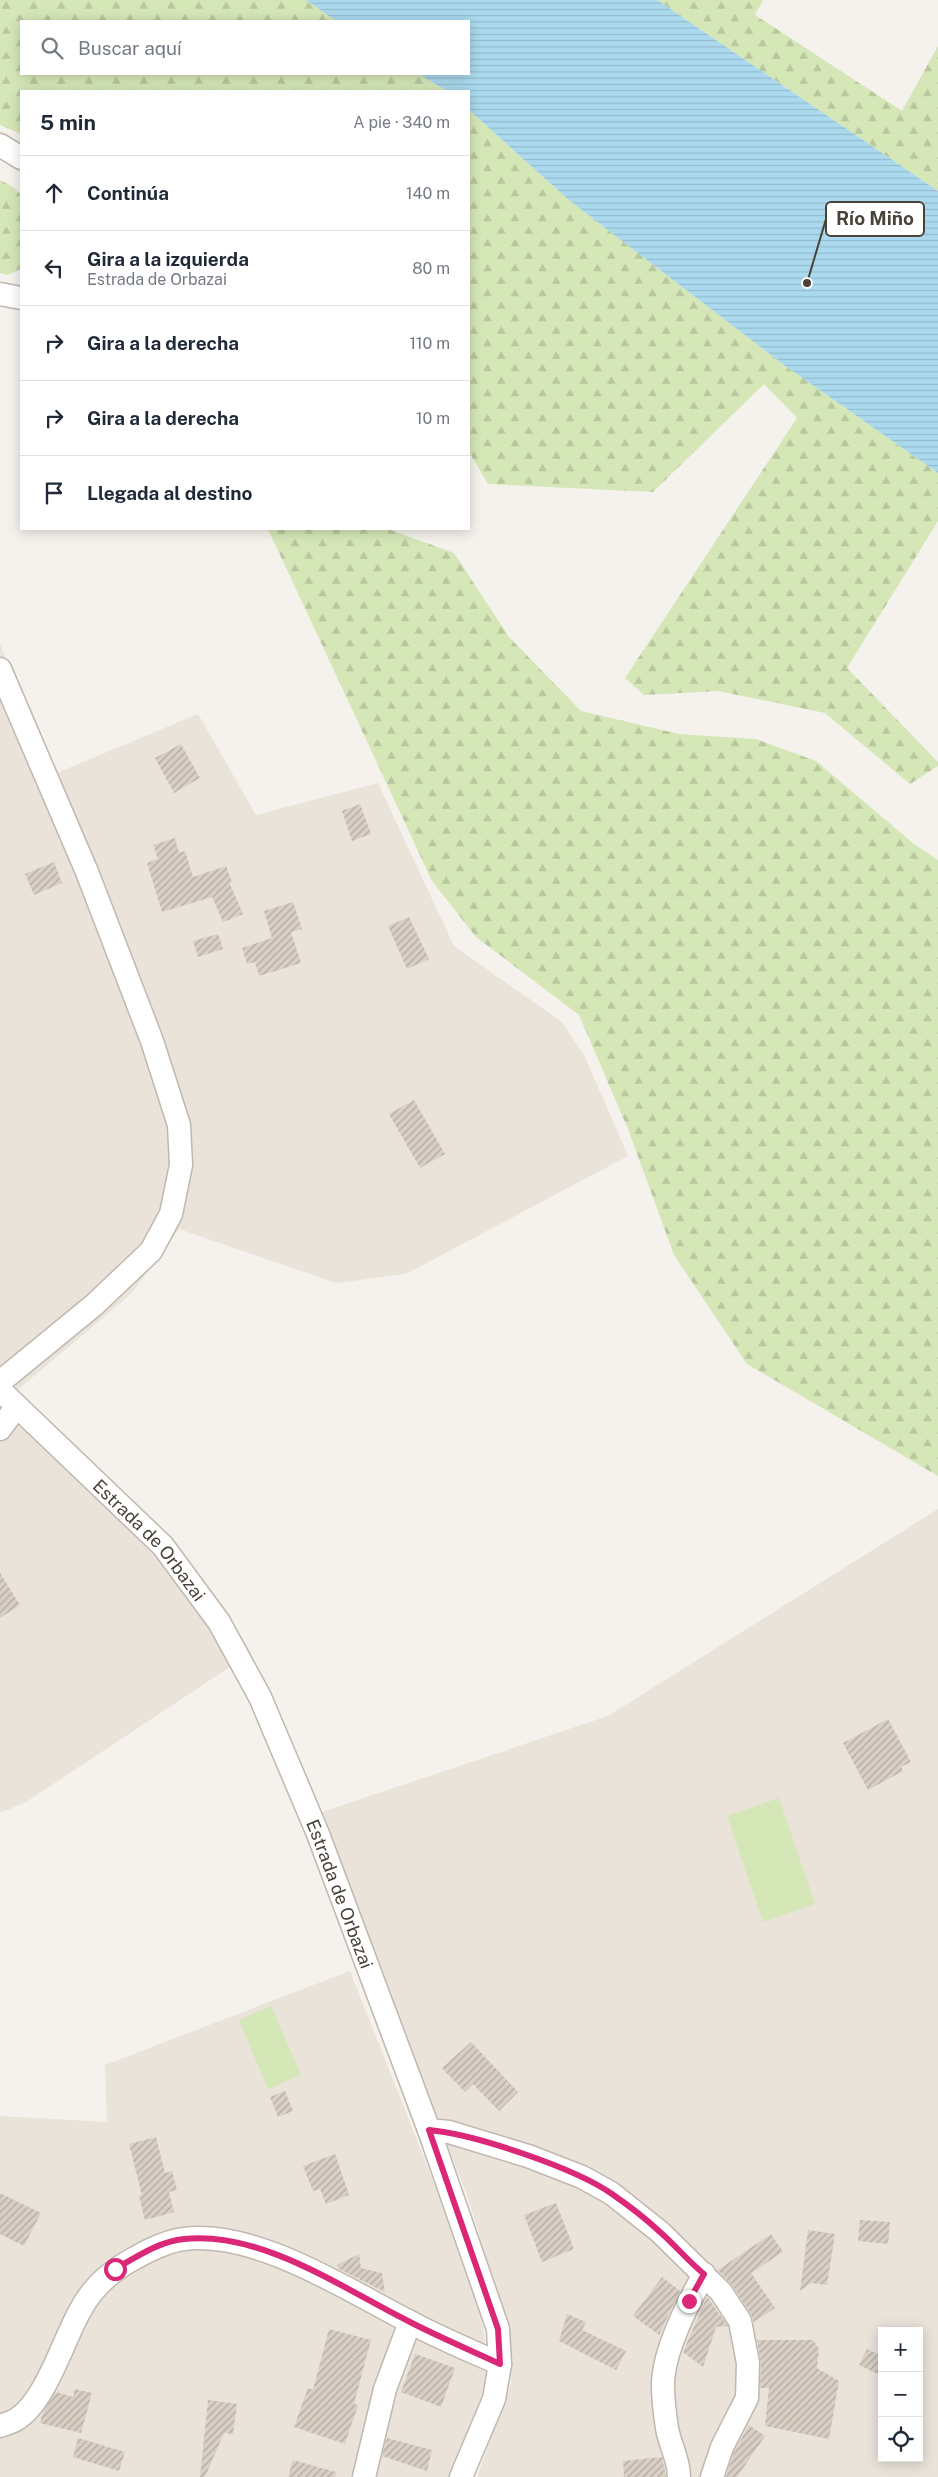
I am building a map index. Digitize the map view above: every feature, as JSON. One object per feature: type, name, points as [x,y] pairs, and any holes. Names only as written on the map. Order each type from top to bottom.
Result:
[{"type":"street","points":[[0,145],[20,157]]},
{"type":"street","points":[[0,294],[20,298]]},
{"type":"street","points":[[0,669],[87,872],[152,1041],[179,1125],[181,1166],[171,1214],[151,1251],[94,1305],[0,1382]]},
{"type":"street","name":"Estrada de Orbazai","points":[[0,1390],[163,1546],[219,1622],[260,1697],[318,1834],[429,2130],[498,2329],[500,2364],[494,2399],[461,2477]]},
{"type":"street","points":[[0,1428],[18,1406]]},
{"type":"street","points":[[429,2130],[449,2132],[528,2156],[582,2177],[611,2193],[660,2232],[722,2292],[740,2321],[748,2363],[747,2398],[722,2446],[712,2477]]},
{"type":"street","points":[[0,2426],[18,2419],[34,2402],[80,2309],[94,2288],[115,2269],[150,2250],[184,2239],[219,2240],[260,2248],[337,2283],[410,2322],[500,2364]]},
{"type":"street","points":[[679,2477],[679,2463],[668,2430],[662,2384],[670,2348],[689,2301],[704,2274]]},
{"type":"street","points":[[364,2477],[385,2389],[410,2322]]},
{"type":"shaded area","points":[[0,644],[52,775],[198,714],[256,815],[378,783],[454,946],[562,1022],[585,1057],[628,1156],[406,1274],[336,1283],[179,1229],[131,1294],[14,1393],[124,1494],[194,1567],[251,1653],[26,1802],[0,1813]]},
{"type":"shaded area","points":[[938,1509],[938,2477],[477,2477],[511,2383],[506,2322],[467,2195],[383,1981],[322,1812],[608,1716]]},
{"type":"shaded area","points":[[350,1971],[476,2289],[485,2339],[486,2393],[452,2477],[0,2477],[0,2116],[107,2122],[105,2065]]},
{"type":"green space","points":[[0,0],[306,0],[335,20],[20,20],[20,75],[421,75],[445,90],[20,90],[20,134],[0,125]]},
{"type":"green space","points":[[657,0],[763,0],[755,15],[902,111],[938,46],[938,191]]},
{"type":"green space","points":[[470,111],[570,201],[784,365],[938,473],[938,521],[847,668],[938,762],[938,766],[910,784],[825,713],[718,691],[644,695],[625,678],[797,418],[764,384],[653,492],[488,484],[470,454]]},
{"type":"green space","points":[[0,180],[13,187],[20,194],[20,269],[7,275],[0,273]]},
{"type":"green space","points":[[268,530],[391,530],[454,553],[509,637],[581,711],[679,734],[756,739],[816,761],[914,844],[938,860],[938,1476],[747,1364],[674,1255],[628,1129],[579,1015],[476,937],[432,881]]},
{"type":"green space","points":[[779,1798],[815,1904],[763,1922],[727,1816]]},
{"type":"green space","points":[[271,2006],[301,2075],[268,2089],[239,2020]]},
{"type":"water","points":[[306,0],[657,0],[938,191],[938,473],[784,365],[570,201],[470,111],[470,90],[445,90],[421,75],[470,75],[470,20],[335,20]]},
{"type":"building","points":[[181,744],[200,778],[174,793],[155,758]]},
{"type":"building","points":[[360,804],[371,834],[352,841],[342,811]]},
{"type":"building","points":[[175,838],[179,853],[185,851],[193,877],[226,866],[232,882],[229,882],[243,914],[223,922],[212,897],[162,912],[147,863],[158,859],[153,845]]},
{"type":"building","points":[[54,862],[62,883],[34,895],[25,874]]},
{"type":"building","points":[[293,902],[302,929],[291,932],[301,963],[259,976],[255,962],[247,964],[242,948],[272,938],[264,911]]},
{"type":"building","points":[[409,917],[429,959],[407,969],[388,926]]},
{"type":"building","points":[[218,934],[223,949],[198,957],[193,941]]},
{"type":"building","points":[[414,1100],[445,1154],[420,1168],[389,1114]]},
{"type":"building","points":[[0,1573],[20,1605],[0,1618]]},
{"type":"building","points":[[888,1719],[911,1762],[901,1767],[903,1771],[868,1790],[843,1743]]},
{"type":"building","points":[[471,2042],[518,2092],[499,2111],[473,2084],[465,2092],[442,2068]]},
{"type":"building","points":[[285,2091],[293,2111],[278,2117],[270,2097]]},
{"type":"building","points":[[156,2137],[165,2173],[172,2171],[177,2190],[169,2192],[174,2212],[145,2220],[139,2196],[142,2195],[129,2144]]},
{"type":"building","points":[[335,2154],[349,2195],[326,2204],[320,2189],[313,2191],[303,2166]]},
{"type":"building","points":[[0,2193],[41,2213],[24,2246],[0,2234]]},
{"type":"building","points":[[556,2203],[574,2249],[542,2262],[524,2215]]},
{"type":"building","points":[[860,2220],[890,2222],[888,2244],[858,2241]]},
{"type":"building","points":[[808,2230],[835,2234],[827,2285],[811,2283],[800,2291]]},
{"type":"building","points":[[771,2234],[783,2252],[751,2273],[775,2308],[754,2322],[751,2314],[732,2285],[718,2270]]},
{"type":"building","points":[[359,2254],[361,2268],[382,2273],[385,2292],[339,2269],[337,2265]]},
{"type":"building","points":[[662,2277],[680,2291],[659,2335],[633,2316]]},
{"type":"building","points":[[707,2297],[728,2326],[716,2327],[703,2367],[683,2352]]},
{"type":"building","points":[[567,2314],[586,2322],[582,2330],[626,2351],[616,2370],[559,2341]]},
{"type":"building","points":[[329,2329],[371,2340],[354,2404],[358,2405],[345,2444],[294,2427],[308,2388],[313,2390]]},
{"type":"building","points":[[757,2340],[813,2340],[819,2349],[817,2368],[839,2381],[829,2439],[765,2426],[769,2388],[760,2388],[761,2363]]},
{"type":"building","points":[[867,2349],[878,2354],[878,2374],[859,2365]]},
{"type":"building","points":[[415,2354],[455,2368],[441,2407],[401,2392]]},
{"type":"building","points":[[75,2389],[92,2393],[81,2433],[40,2423],[43,2412],[56,2392],[73,2397]]},
{"type":"building","points":[[208,2400],[237,2404],[233,2434],[224,2433],[205,2477],[200,2477]]},
{"type":"building","points":[[749,2425],[765,2436],[737,2477],[726,2477],[734,2452]]},
{"type":"building","points":[[78,2438],[125,2452],[119,2471],[73,2457]]},
{"type":"building","points":[[387,2438],[432,2450],[427,2471],[382,2456]]},
{"type":"building","points":[[662,2457],[666,2477],[624,2477],[623,2461]]},
{"type":"building","points":[[293,2460],[336,2472],[335,2477],[288,2477]]},
{"type":"place","name":"Río Miño","points":[[807,283]]},
{"type":"route","points":[[115,2269],[150,2250],[184,2239],[219,2240],[260,2248],[337,2283],[410,2322],[500,2364],[498,2329],[480,2272],[429,2130],[449,2132],[528,2156],[582,2177],[611,2193],[660,2232],[704,2274],[689,2301]]}]
